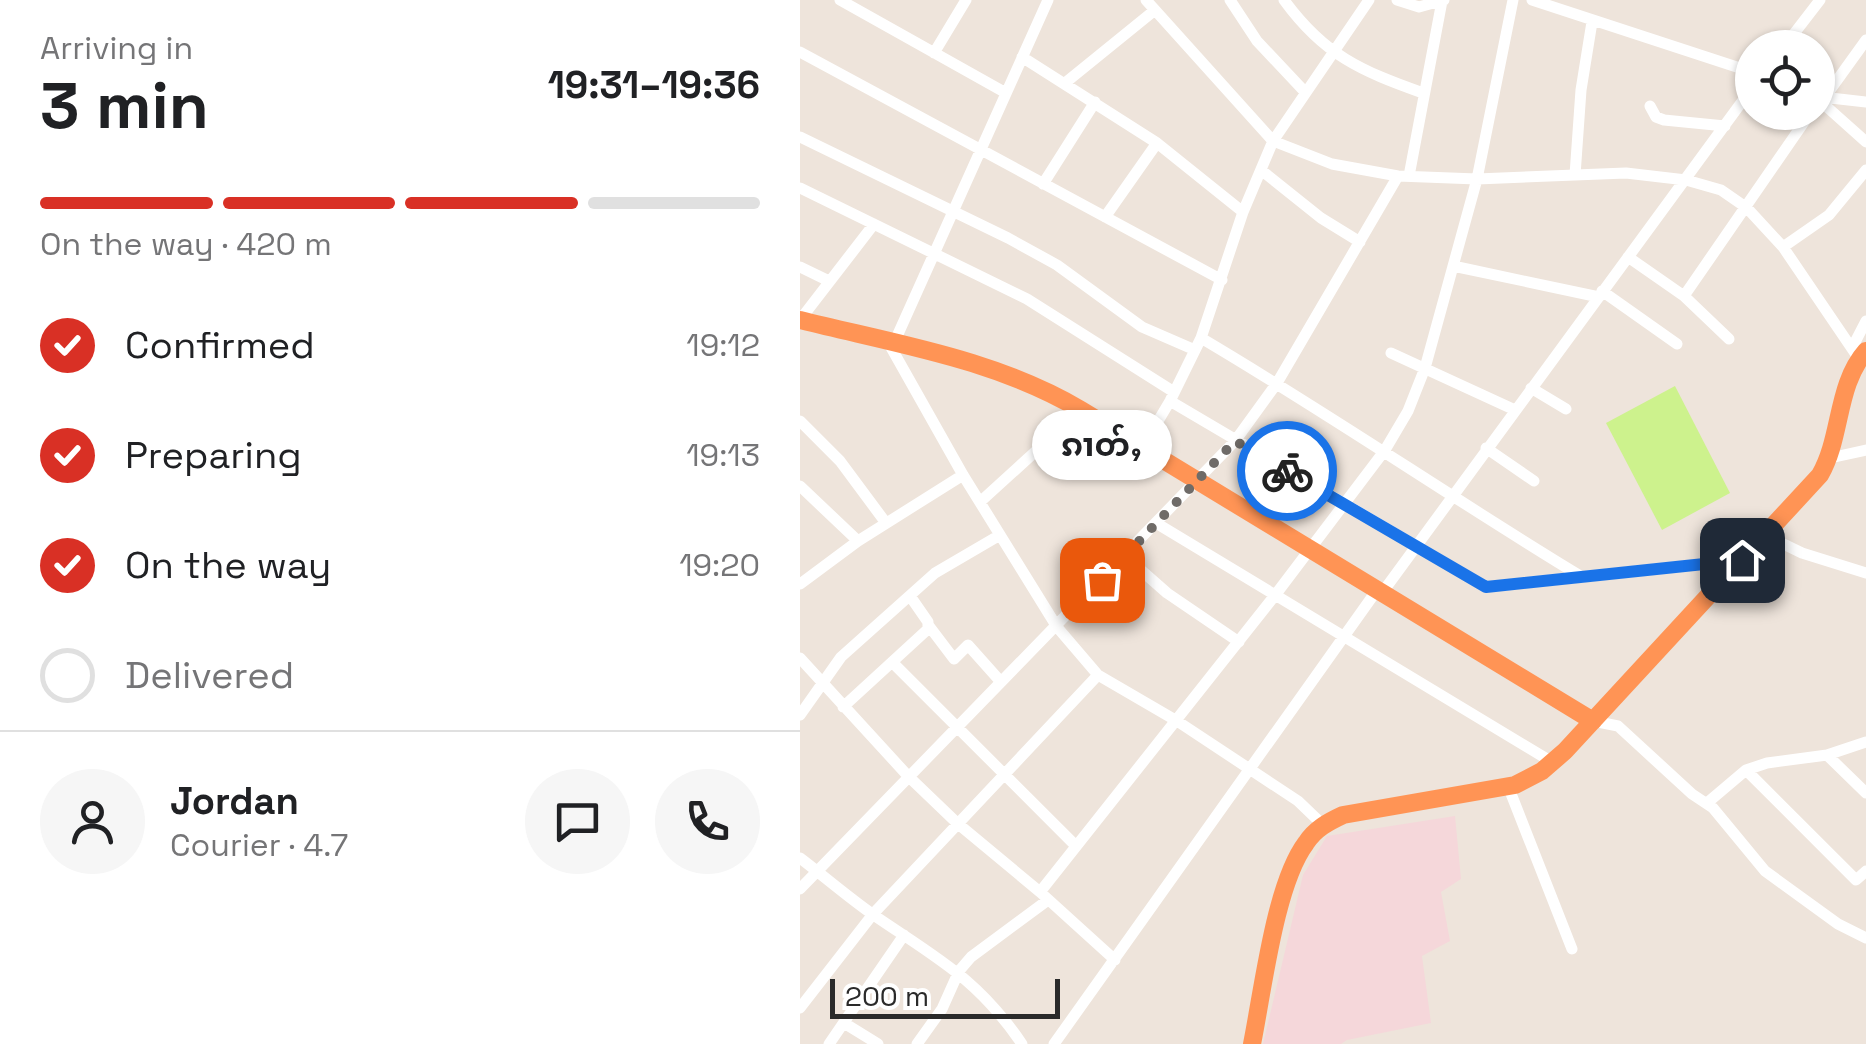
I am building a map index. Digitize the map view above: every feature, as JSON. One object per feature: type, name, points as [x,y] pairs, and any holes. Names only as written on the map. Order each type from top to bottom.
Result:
[{"type":"highway","points":[[800,320],[987,366],[1028,381],[1593,721]]},
{"type":"highway","points":[[1252,1044],[1286,881],[1307,840],[1342,815],[1508,786],[1528,780],[1552,762],[1820,476],[1830,458],[1847,385],[1859,353]]},
{"type":"street","points":[[840,0],[1006,93]]},
{"type":"street","points":[[864,13],[872,0]]},
{"type":"street","points":[[934,53],[966,0]]},
{"type":"street","points":[[1048,0],[891,342],[963,475],[1056,627],[1098,675],[1177,721],[1298,801],[1323,826]]},
{"type":"street","points":[[1230,0],[1258,40],[1305,92]]},
{"type":"street","points":[[1284,0],[1333,53],[1423,93]]},
{"type":"street","points":[[1142,448],[1198,344],[1243,212],[1273,141],[1370,0]]},
{"type":"street","points":[[800,889],[1235,441],[1278,383],[1360,242],[1404,176],[1443,0],[1418,7],[1397,0]]},
{"type":"street","points":[[918,1044],[942,1010],[959,971],[1044,896],[1276,594],[1384,450],[1408,411],[1425,368],[1478,178],[1513,0]]},
{"type":"street","points":[[1532,0],[1735,67]]},
{"type":"street","points":[[1797,30],[1820,0]]},
{"type":"street","points":[[1065,83],[1151,5],[1273,141],[1332,164],[1404,176],[1626,174],[1686,180],[1722,190],[1747,208],[1783,247],[1859,353]]},
{"type":"street","points":[[1575,175],[1581,90],[1592,22]]},
{"type":"street","points":[[1835,79],[1866,40]]},
{"type":"street","points":[[800,52],[1222,280]]},
{"type":"street","points":[[1022,57],[1157,143],[1243,212]]},
{"type":"street","points":[[1835,100],[1866,102]]},
{"type":"street","points":[[1043,184],[1095,102]]},
{"type":"street","points":[[1650,106],[1656,117],[1664,120],[1725,126]]},
{"type":"street","points":[[1054,1044],[1344,639],[1735,112]]},
{"type":"street","points":[[1835,114],[1866,142]]},
{"type":"street","points":[[1684,296],[1799,130]]},
{"type":"street","points":[[800,137],[1057,264],[1142,327],[1198,344],[1278,383],[1450,497],[1582,577]]},
{"type":"street","points":[[1105,218],[1157,143]]},
{"type":"street","points":[[1261,170],[1321,218],[1360,242]]},
{"type":"street","points":[[1783,247],[1829,215],[1866,170]]},
{"type":"street","points":[[800,188],[1027,299],[1235,441],[1486,587],[1742,560]]},
{"type":"street","points":[[800,320],[874,224]]},
{"type":"street","points":[[1628,257],[1684,296],[1729,339]]},
{"type":"street","points":[[1454,266],[1600,294],[1676,344]]},
{"type":"street","points":[[800,267],[829,281]]},
{"type":"street","points":[[1859,353],[1866,321]]},
{"type":"street","points":[[1390,353],[1515,410]]},
{"type":"street","points":[[1532,388],[1566,409]]},
{"type":"street","points":[[980,502],[1080,410]]},
{"type":"street","points":[[800,421],[840,461],[886,524]]},
{"type":"street","points":[[1486,448],[1534,481]]},
{"type":"street","points":[[1830,458],[1866,450]]},
{"type":"street","points":[[802,580],[963,475]]},
{"type":"street","points":[[800,486],[858,541]]},
{"type":"street","points":[[1156,523],[1552,762]]},
{"type":"street","points":[[800,714],[841,657],[935,573],[1000,535]]},
{"type":"street","points":[[1765,535],[1802,554],[1866,572]]},
{"type":"street","points":[[1125,556],[1167,593],[1239,642]]},
{"type":"street","points":[[910,596],[954,659],[968,645],[1001,682]]},
{"type":"street","points":[[843,706],[929,626]]},
{"type":"street","points":[[800,658],[956,823],[1116,960]]},
{"type":"street","points":[[892,662],[1073,843]]},
{"type":"street","points":[[800,1008],[872,914],[1098,675]]},
{"type":"street","points":[[1593,721],[1618,726],[1692,794],[1707,803],[1765,871],[1838,924],[1866,938]]},
{"type":"street","points":[[1707,803],[1746,770],[1767,763],[1826,755],[1866,742]]},
{"type":"street","points":[[1826,755],[1866,794]]},
{"type":"street","points":[[1746,770],[1856,880],[1866,871]]},
{"type":"street","points":[[1508,786],[1572,949]]},
{"type":"street","points":[[800,858],[872,914],[959,971],[1000,1010],[1022,1044]]},
{"type":"street","points":[[829,1044],[904,935]]},
{"type":"street","points":[[844,1023],[878,1044]]},
{"type":"shaded area","points":[[1455,816],[1461,879],[1441,892],[1450,941],[1422,956],[1431,1023],[1341,1044],[1263,1044],[1303,875],[1327,836]]},
{"type":"green space","points":[[1675,386],[1730,493],[1662,530],[1606,423]]},
{"type":"way so far","points":[[1102,580],[1235,441],[1287,471]]},
{"type":"place","name":"ၵၢတ်ႇ","points":[[1102,580]]},
{"type":"route","points":[[1287,471],[1486,587],[1742,560]]}]
